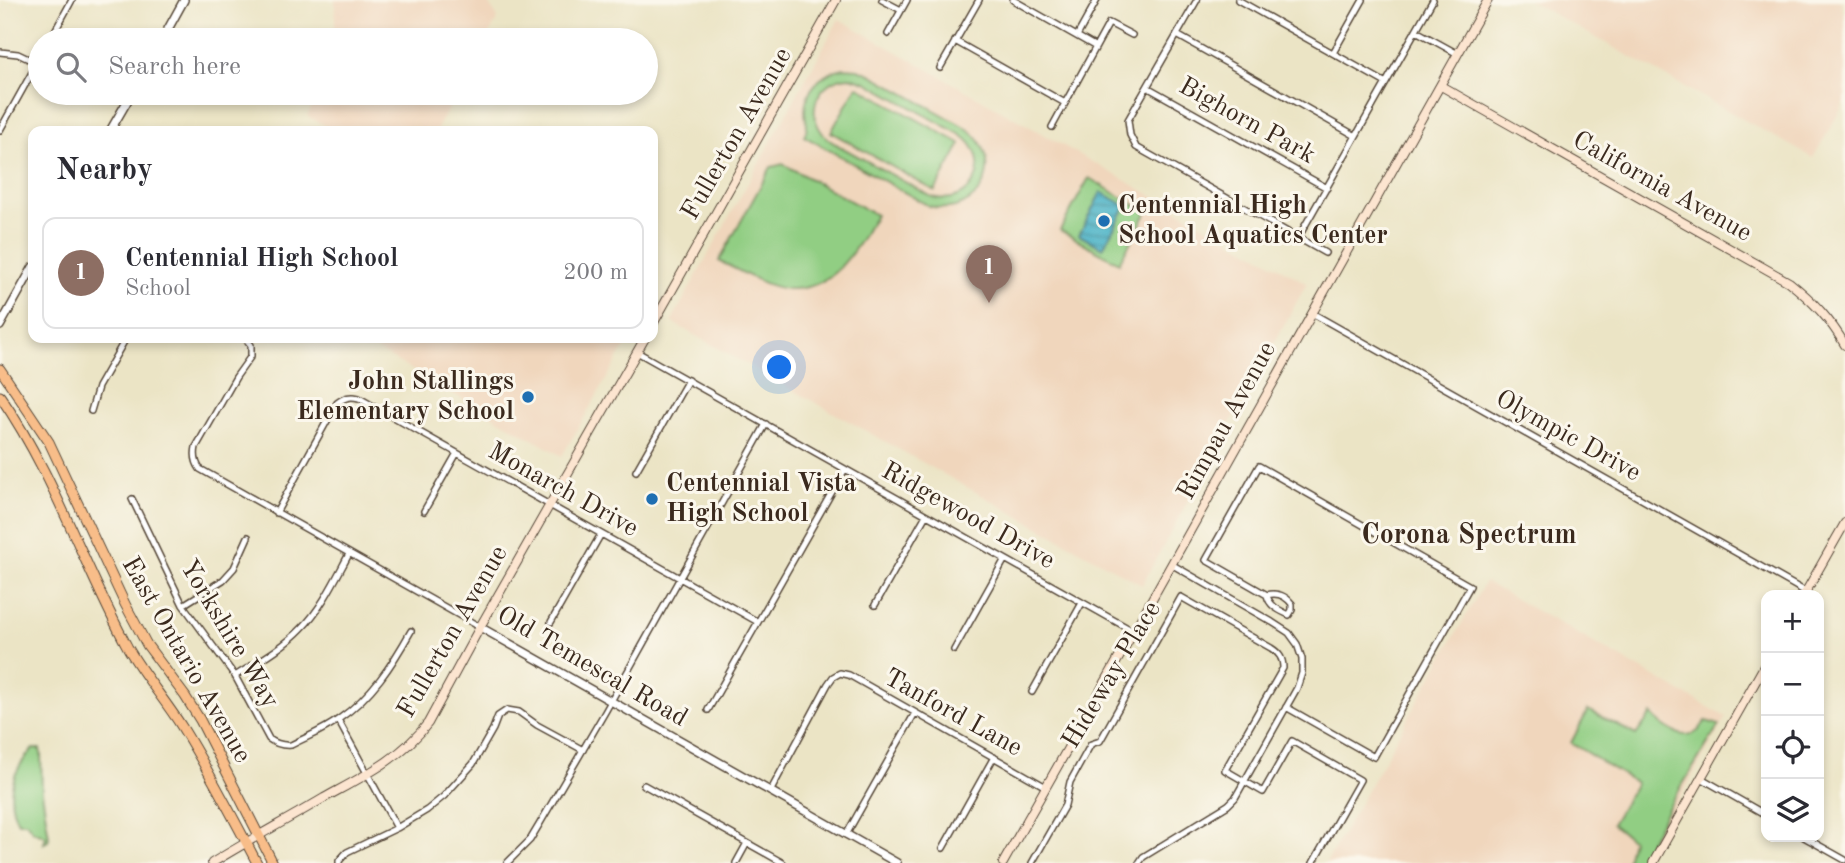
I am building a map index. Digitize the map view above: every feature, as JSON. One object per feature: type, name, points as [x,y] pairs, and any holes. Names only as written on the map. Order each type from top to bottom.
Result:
[{"type":"main road","name":"Fullerton Avenue","points":[[658,315],[836,0]]},
{"type":"main road","name":"Rimpau Avenue","points":[[1003,863],[1488,0]]},
{"type":"main road","name":"California Avenue","points":[[1441,86],[1789,282],[1814,301],[1845,345]]},
{"type":"main road","name":"Fullerton Avenue","points":[[212,863],[368,774],[404,750],[419,736],[642,343]]},
{"type":"main road","name":"East Ontario Avenue","points":[[0,369],[50,442],[125,604],[147,645],[200,720],[273,863]]},
{"type":"main road","name":"East Ontario Avenue","points":[[0,396],[37,456],[129,649],[148,681],[180,724],[257,863]]},
{"type":"main road","points":[[1807,590],[1845,523]]},
{"type":"main road","points":[[1653,863],[1761,672]]},
{"type":"street","points":[[57,28],[72,0]]},
{"type":"street","points":[[169,28],[184,0]]},
{"type":"street","points":[[883,0],[901,10]]},
{"type":"street","points":[[888,34],[907,0]]},
{"type":"street","points":[[940,68],[979,0]]},
{"type":"street","points":[[1013,0],[1096,47]]},
{"type":"street","points":[[1077,36],[1097,0]]},
{"type":"street","points":[[1197,0],[1128,120],[1129,131],[1136,147],[1325,253]]},
{"type":"street","points":[[1238,0],[1386,83]]},
{"type":"street","points":[[1298,238],[1433,0]]},
{"type":"street","points":[[1333,53],[1361,1]]},
{"type":"street","points":[[1052,127],[1110,23],[1132,35]]},
{"type":"street","points":[[1416,31],[1458,54]]},
{"type":"street","points":[[1177,35],[1356,136]]},
{"type":"street","points":[[955,41],[1065,103]]},
{"type":"street","points":[[0,52],[28,57]]},
{"type":"street","points":[[0,130],[28,80]]},
{"type":"street","name":"Bighorn Park","points":[[1147,87],[1327,188]]},
{"type":"street","points":[[113,126],[125,105]]},
{"type":"street","points":[[0,326],[28,276]]},
{"type":"street","name":"Olympic Drive","points":[[1311,313],[1800,590]]},
{"type":"street","points":[[91,411],[99,387],[123,343]]},
{"type":"street","name":"Old Temescal Road","points":[[249,343],[251,356],[196,447],[194,455],[200,469],[897,863]]},
{"type":"street","name":"Ridgewood Drive","points":[[637,352],[1133,631]]},
{"type":"street","points":[[636,471],[688,380]]},
{"type":"street","name":"Monarch Drive","points":[[276,513],[337,403],[347,397],[359,398],[758,622]]},
{"type":"street","points":[[507,863],[530,840],[611,702],[766,424]]},
{"type":"street","points":[[424,511],[457,453]]},
{"type":"street","points":[[1280,627],[1289,615],[1292,604],[1289,601],[1274,593],[1267,595],[1206,560],[1259,466],[1469,586],[1374,757],[1286,707]]},
{"type":"street","points":[[708,710],[845,469]]},
{"type":"street","name":"Yorkshire Way","points":[[132,499],[183,605],[235,676],[270,739],[280,745],[290,745],[338,720]]},
{"type":"street","points":[[875,606],[926,514]]},
{"type":"street","points":[[551,622],[601,534]]},
{"type":"street","points":[[183,605],[223,580],[234,568],[248,537]]},
{"type":"street","points":[[235,676],[279,649],[304,626],[321,603],[349,554]]},
{"type":"street","points":[[954,650],[1005,559]]},
{"type":"street","points":[[1139,863],[1143,857],[1228,805],[1235,798],[1301,679],[1300,651],[1289,633],[1171,564]]},
{"type":"street","points":[[1267,595],[1273,606],[1289,615]]},
{"type":"street","name":"Hideway Place","points":[[1032,863],[1065,805],[1070,782],[1091,744],[1100,741],[1181,597],[1278,652],[1282,658],[1283,668],[1225,771],[1244,781]]},
{"type":"street","points":[[1032,692],[1082,603]]},
{"type":"street","points":[[397,828],[338,720],[377,685],[411,631]]},
{"type":"street","name":"Tanford Lane","points":[[770,792],[828,684],[840,673],[849,675],[1046,788]]},
{"type":"street","points":[[339,862],[346,852],[397,828],[427,810],[473,764],[498,716],[507,710],[519,712],[583,750]]},
{"type":"street","points":[[846,835],[915,713]]},
{"type":"street","points":[[1244,781],[1263,792],[1292,741],[1360,779],[1313,863]]},
{"type":"street","points":[[943,848],[994,757]]},
{"type":"street","points":[[1701,778],[1761,813]]},
{"type":"street","points":[[644,785],[783,863]]},
{"type":"street","points":[[1813,842],[1845,860]]},
{"type":"street","points":[[736,863],[747,843]]},
{"type":"shaded area","points":[[335,0],[486,0],[498,18],[493,28],[335,28]]},
{"type":"shaded area","points":[[1528,0],[1840,0],[1845,19],[1845,102],[1813,158]]},
{"type":"shaded area","points":[[839,19],[1307,283],[1142,585],[671,322]]},
{"type":"shaded area","points":[[313,105],[450,105],[439,126],[326,126],[307,116]]},
{"type":"shaded area","name":"John Stallings Elementary School","points":[[365,343],[627,343],[562,456]]},
{"type":"shaded area","points":[[1485,582],[1726,717],[1643,863],[1326,863]]},
{"type":"green space","points":[[858,69],[870,74],[965,127],[979,140],[986,154],[987,169],[975,196],[963,204],[947,208],[929,206],[804,136],[807,129],[806,102],[812,88],[823,77],[836,70]],"holes":[[[850,77],[866,82],[961,135],[971,145],[977,156],[978,168],[975,180],[968,189],[959,196],[946,199],[932,197],[832,142],[823,133],[815,113],[820,93],[827,85],[837,80]]]},
{"type":"green space","points":[[857,86],[961,144],[935,191],[831,132]]},
{"type":"green space","points":[[783,164],[876,215],[852,253],[832,275],[806,287],[790,289],[772,286],[719,261],[771,167]]},
{"type":"green space","name":"Centennial High School Aquatics Center","points":[[1089,178],[1147,212],[1119,263],[1060,230]]},
{"type":"green space","points":[[1588,710],[1636,735],[1651,714],[1679,734],[1692,734],[1706,721],[1719,725],[1638,863],[1627,860],[1632,840],[1612,824],[1636,783],[1571,743]]},
{"type":"green space","points":[[33,749],[40,749],[41,754],[42,792],[49,837],[44,843],[46,836],[33,831],[26,822],[18,822],[12,802],[11,793],[16,774]]},
{"type":"water","points":[[1101,192],[1126,206],[1103,248],[1079,235]]},
{"type":"place","name":"Centennial High School Aquatics Center","points":[[1104,221]]},
{"type":"place","name":"Centennial High School","points":[[989,303]]},
{"type":"place","name":"John Stallings Elementary School","points":[[528,397]]},
{"type":"place","name":"Centennial Vista High School","points":[[652,499]]},
{"type":"district","name":"Corona Spectrum","points":[[1469,536]]}]
